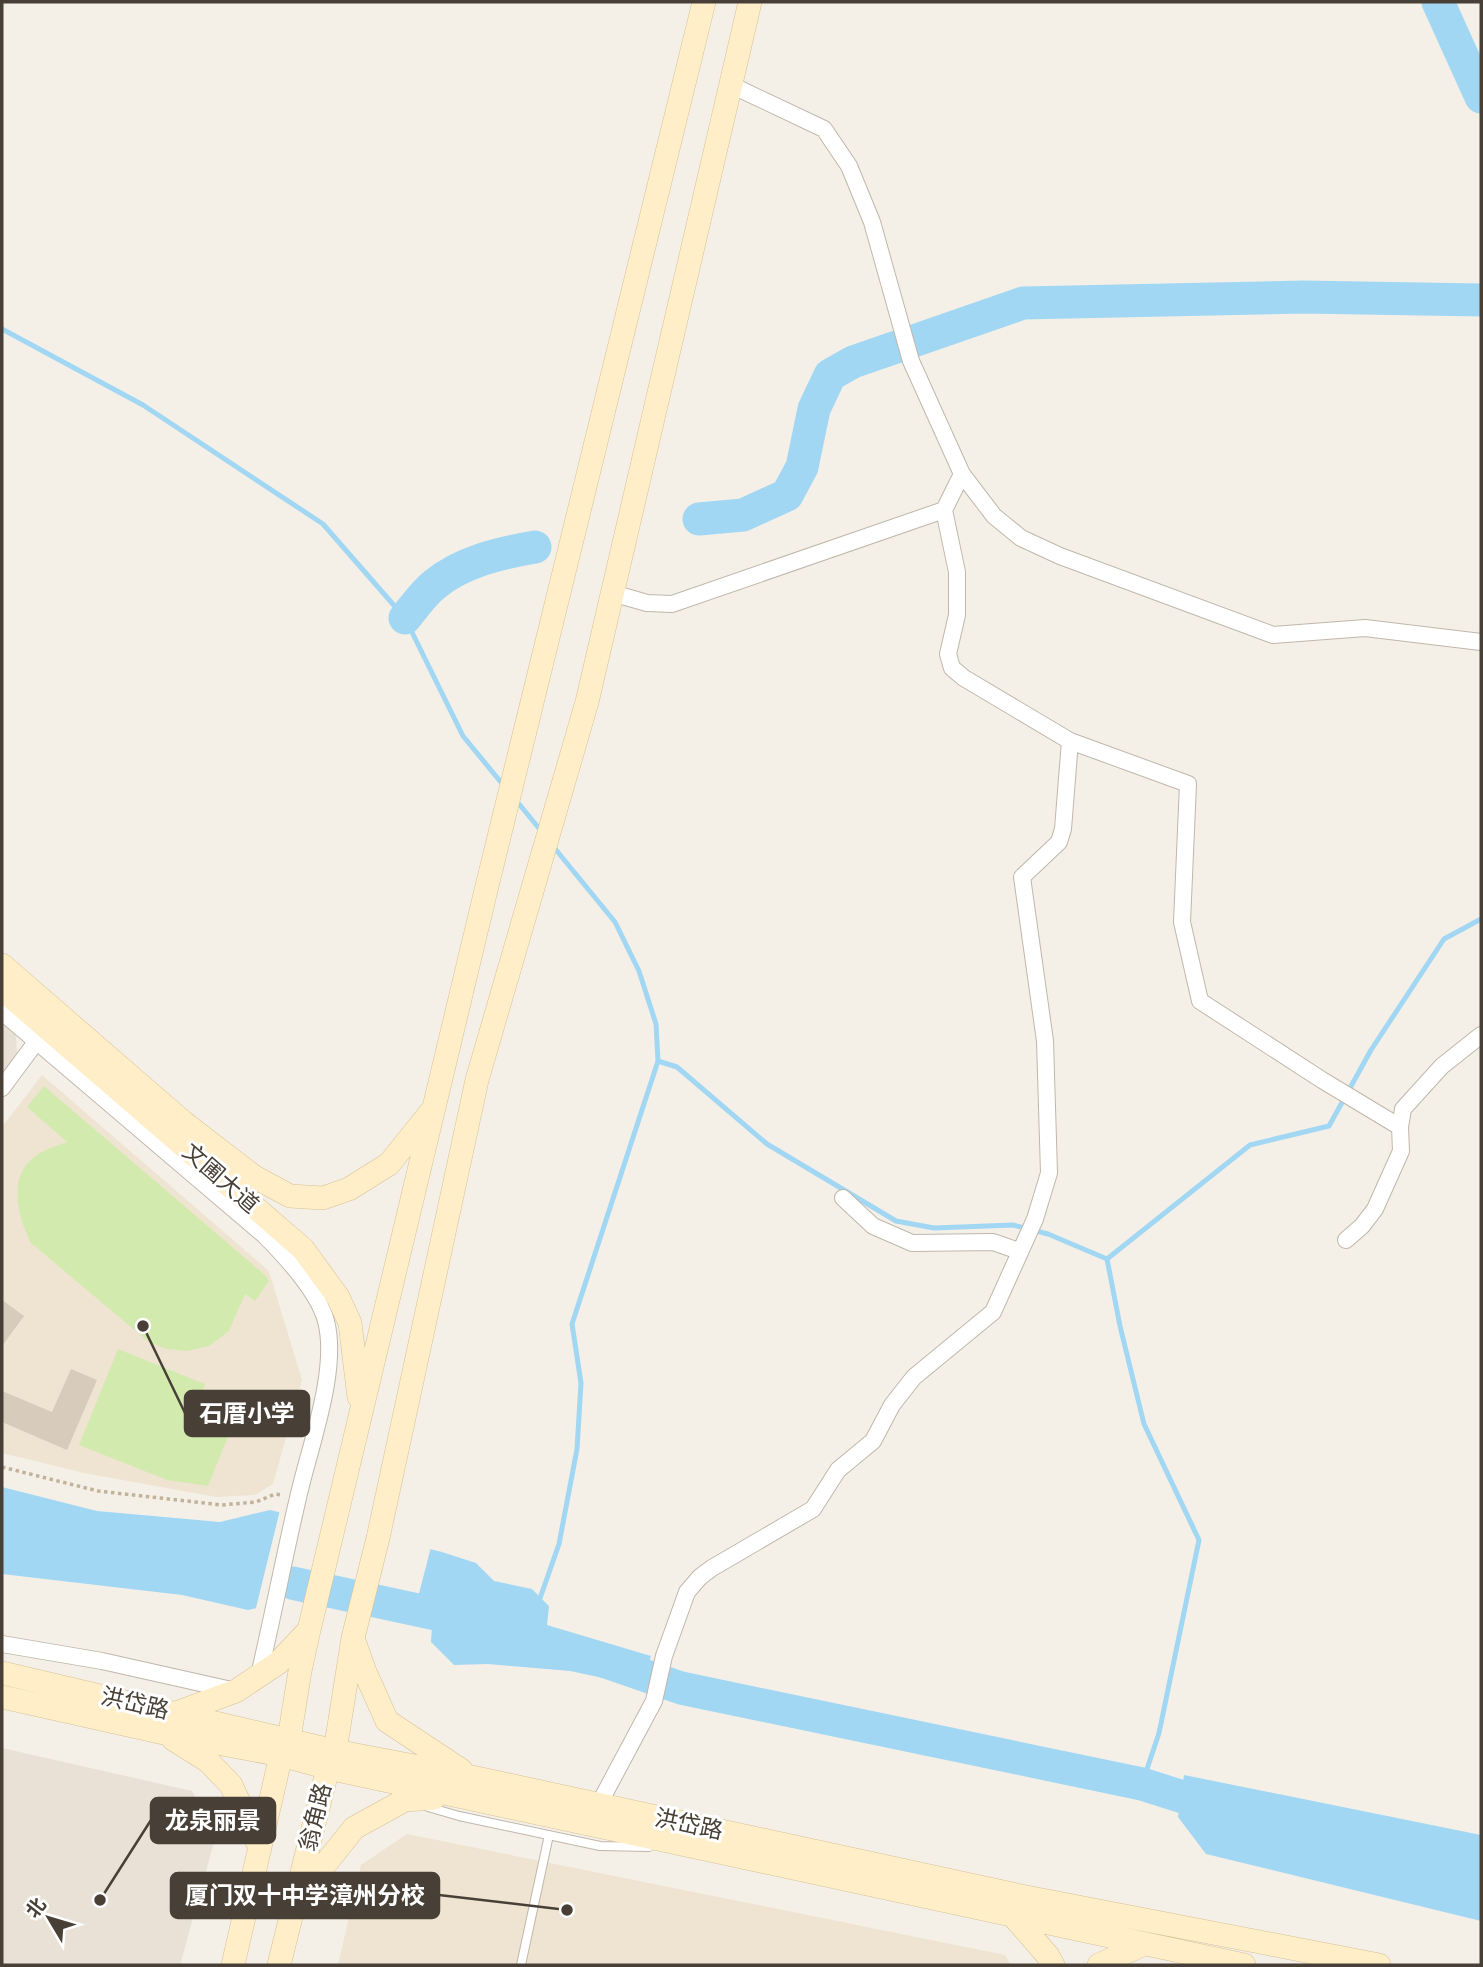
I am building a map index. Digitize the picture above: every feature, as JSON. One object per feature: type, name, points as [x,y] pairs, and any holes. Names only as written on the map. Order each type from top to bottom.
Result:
[{"type":"main road","name":"翁角路","points":[[233,1965],[360,1415],[704,2]]},
{"type":"main road","name":"翁角路","points":[[278,1965],[331,1759],[353,1638],[378,1538],[477,1080],[587,702],[750,2]]},
{"type":"main road","name":"文圃大道","points":[[2,965],[46,1028],[183,1122],[253,1176],[290,1196],[323,1198],[349,1189],[389,1164],[434,1108]]},
{"type":"main road","name":"文圃大道","points":[[2,989],[303,1249],[338,1297],[350,1323],[360,1415]]},
{"type":"main road","points":[[176,1713],[236,1691],[278,1663],[309,1630]]},
{"type":"main road","points":[[353,1638],[387,1721],[469,1787]]},
{"type":"main road","name":"洪岱路","points":[[2,1673],[176,1713],[285,1747]]},
{"type":"main road","points":[[2,1697],[164,1733],[285,1747],[469,1787],[689,1844],[1244,1965]]},
{"type":"main road","points":[[164,1733],[208,1762],[231,1785],[260,1848]]},
{"type":"main road","points":[[293,1905],[354,1828],[405,1800],[469,1787]]},
{"type":"main road","name":"洪岱路","points":[[469,1787],[598,1804],[1021,1896],[1379,1965]]},
{"type":"main road","points":[[1014,1917],[1053,1965]]},
{"type":"main road","points":[[1099,1965],[1144,1944]]},
{"type":"street","points":[[731,85],[824,129],[849,166],[872,222],[911,361],[962,474],[994,516],[1021,538],[1060,556],[1273,635],[1365,628],[1481,642]]},
{"type":"street","points":[[962,474],[944,510],[957,572],[957,615],[948,654],[952,668],[964,678],[1070,741],[1188,784],[1182,922],[1200,1001],[1400,1127]]},
{"type":"street","points":[[612,593],[647,603],[672,604],[944,510]]},
{"type":"street","points":[[598,1804],[654,1701],[664,1656],[687,1592],[712,1568],[813,1509],[838,1470],[873,1441],[892,1405],[914,1377],[993,1312],[1035,1219],[1049,1173],[1045,1054],[1022,877],[1059,842],[1063,829],[1070,741]]},
{"type":"street","points":[[2,1012],[46,1028],[264,1235],[285,1255],[307,1284],[325,1319],[330,1352],[319,1413],[259,1675]]},
{"type":"street","points":[[2,1088],[46,1028]]},
{"type":"street","points":[[1346,1240],[1362,1226],[1375,1209],[1401,1151],[1400,1127],[1404,1109],[1442,1066],[1481,1035]]},
{"type":"street","points":[[843,1198],[873,1226],[912,1243],[993,1242],[1021,1247]]},
{"type":"street","points":[[2,1644],[102,1661],[236,1691]]},
{"type":"lane","points":[[405,1800],[459,1816],[600,1846],[655,1847],[689,1844]]},
{"type":"lane","points":[[521,1965],[550,1835]]},
{"type":"path","points":[[2,1467],[98,1491],[222,1505],[256,1502],[275,1494],[296,1506]]},
{"type":"shaded area","points":[[2,1020],[16,1032],[17,1057],[2,1076]]},
{"type":"shaded area","points":[[42,1075],[269,1271],[302,1380],[273,1484],[255,1495],[216,1497],[84,1473],[2,1453],[2,1127]]},
{"type":"shaded area","points":[[2,1748],[192,1791],[216,1835],[180,1965],[2,1965]]},
{"type":"shaded area","points":[[407,1834],[1005,1955],[1011,1965],[338,1965],[361,1865]]},
{"type":"green space","points":[[44,1086],[269,1281],[255,1301],[245,1294],[229,1331],[209,1346],[187,1351],[167,1349],[150,1343],[31,1243],[19,1211],[20,1178],[32,1159],[67,1142],[27,1107]]},
{"type":"green space","points":[[118,1349],[205,1384],[196,1408],[234,1422],[208,1486],[167,1480],[79,1445]]},
{"type":"water","points":[[2,1487],[97,1511],[220,1522],[270,1510],[442,1552],[476,1563],[494,1581],[532,1589],[549,1606],[547,1625],[651,1656],[641,1686],[570,1671],[488,1664],[454,1665],[431,1642],[433,1610],[350,1589],[248,1610],[182,1595],[2,1574]]},
{"type":"water","points":[[1184,1775],[1481,1835],[1481,1921],[1206,1854],[1178,1817]]},
{"type":"pier","points":[[280,1510],[431,1547],[415,1609],[350,1592],[255,1612]]},
{"type":"building","points":[[2,1300],[24,1316],[2,1346]]},
{"type":"building","points":[[71,1369],[97,1380],[67,1450],[2,1422],[2,1391],[52,1412]]},
{"type":"waterway","points":[[1438,2],[1481,97]]},
{"type":"waterway","points":[[699,519],[743,515],[787,495],[802,467],[814,409],[830,375],[853,362],[1023,303],[1303,297],[1481,300]]},
{"type":"waterway","points":[[2,329],[143,405],[323,524],[405,618],[463,736],[504,786]]},
{"type":"waterway","points":[[405,618],[430,589],[456,570],[495,556],[535,547]]},
{"type":"waterway","points":[[515,799],[542,832]]},
{"type":"waterway","points":[[538,1604],[559,1544],[577,1449],[581,1383],[572,1324],[658,1061],[656,1024],[639,971],[615,922],[552,845]]},
{"type":"waterway","points":[[658,1061],[677,1067],[767,1144],[896,1221],[934,1228],[1013,1225],[1048,1234],[1107,1259],[1250,1145],[1329,1126],[1371,1050],[1444,939],[1481,919]]},
{"type":"waterway","points":[[1107,1259],[1144,1424],[1199,1540],[1159,1733],[1142,1784]]},
{"type":"waterway","points":[[292,1583],[478,1623]]},
{"type":"waterway","points":[[603,1661],[681,1688],[1142,1784],[1224,1810]]},
{"type":"place","name":"石厝小学","points":[[143,1326]]},
{"type":"place","name":"龙泉丽景","points":[[100,1900]]},
{"type":"place","name":"厦门双十中学漳州分校","points":[[567,1910]]}]
